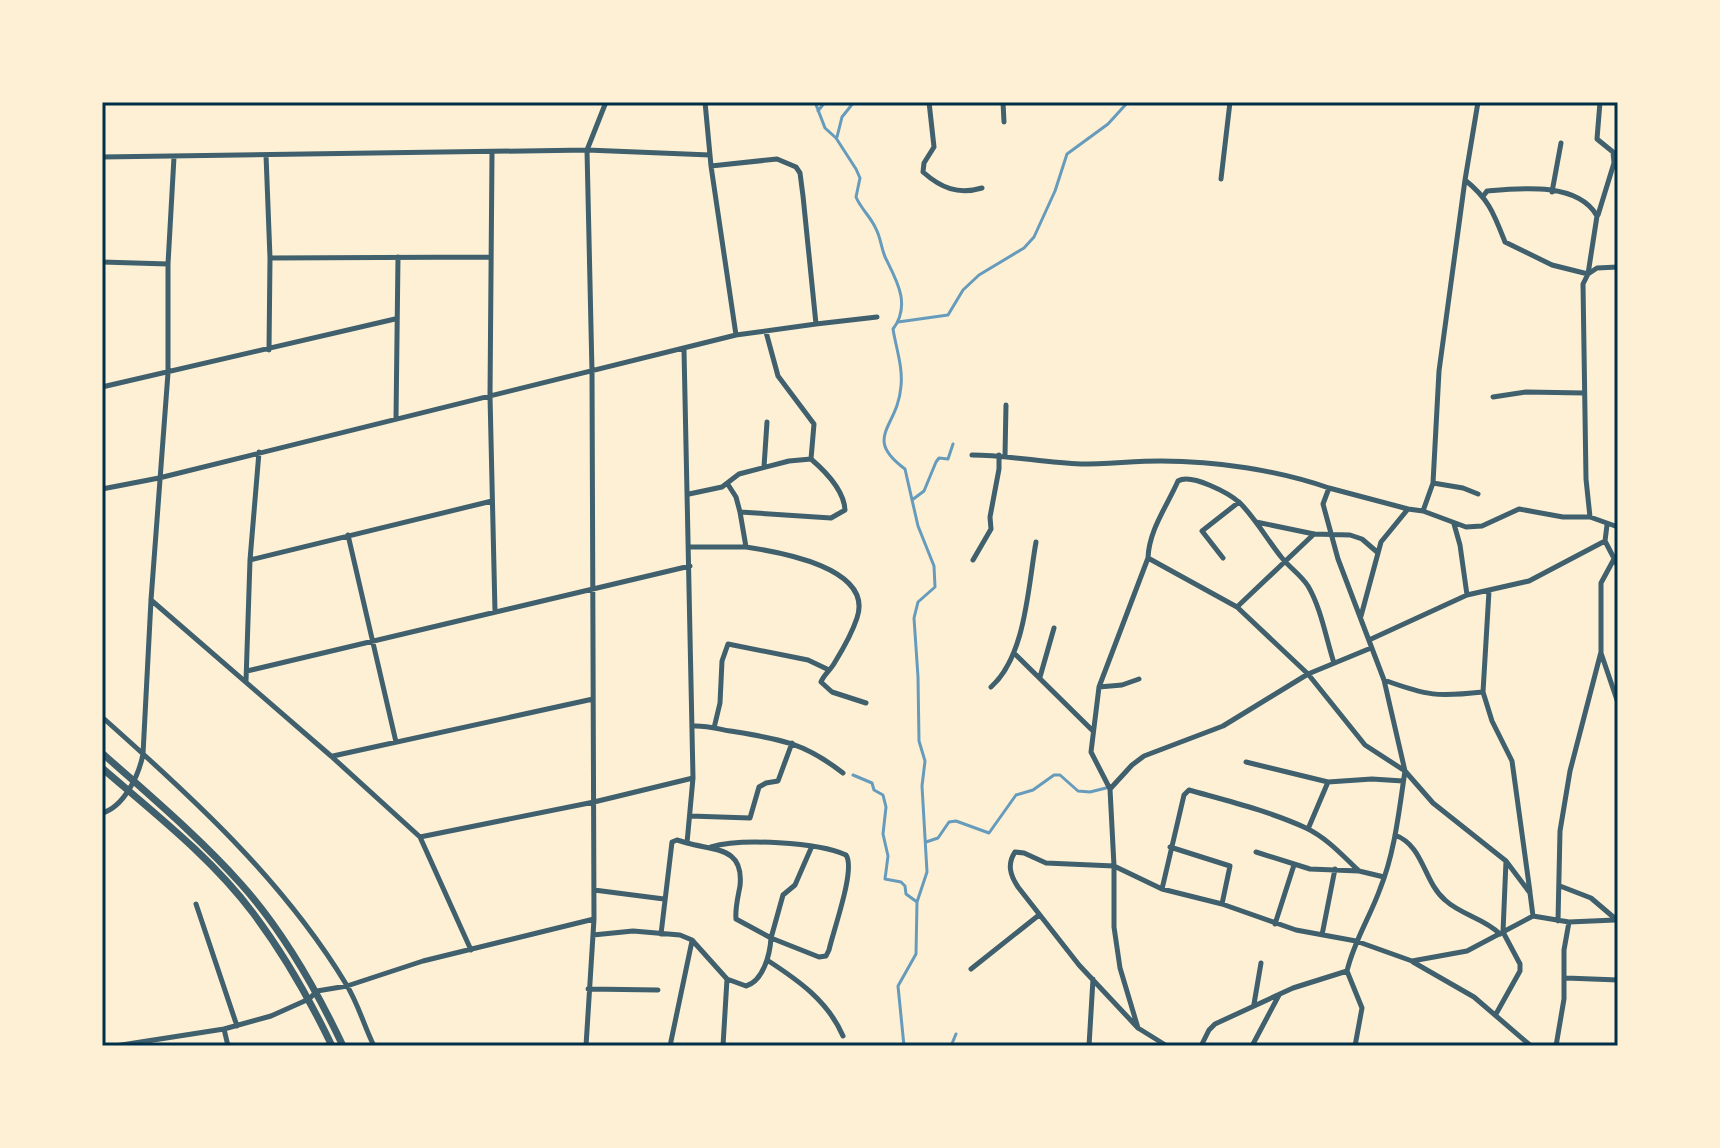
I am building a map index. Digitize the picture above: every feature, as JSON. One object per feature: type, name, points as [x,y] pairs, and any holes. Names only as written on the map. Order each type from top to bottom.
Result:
[{"type":"street","points":[[586,1046],[594,919],[592,372],[587,150],[606,102]]},
{"type":"street","points":[[705,102],[711,166],[736,335]]},
{"type":"street","points":[[929,102],[934,147],[924,163],[923,172],[945,188],[959,192],[982,188]]},
{"type":"street","points":[[1003,102],[1004,122]]},
{"type":"street","points":[[1221,179],[1230,102]]},
{"type":"street","points":[[1423,511],[1433,483],[1439,371],[1478,102]]},
{"type":"street","points":[[1590,517],[1583,284],[1588,274],[1597,216],[1614,163],[1613,152],[1597,139],[1600,102]]},
{"type":"street","points":[[1552,192],[1561,143]]},
{"type":"street","points":[[102,157],[587,150],[710,155]]},
{"type":"street","points":[[492,153],[490,396],[495,612]]},
{"type":"street","points":[[266,155],[270,258],[269,350]]},
{"type":"street","points":[[102,813],[119,805],[143,754],[168,373],[168,264],[174,157]]},
{"type":"street","points":[[711,166],[777,159],[796,167],[801,185],[816,324]]},
{"type":"street","points":[[1465,180],[1484,195],[1505,242],[1552,265],[1588,274],[1597,268],[1618,267]]},
{"type":"street","points":[[1484,195],[1487,191],[1514,188],[1574,195],[1586,202],[1597,216]]},
{"type":"street","points":[[396,418],[398,257]]},
{"type":"street","points":[[270,258],[491,257]]},
{"type":"street","points":[[102,262],[168,264]]},
{"type":"street","points":[[102,489],[159,478],[736,335],[877,317]]},
{"type":"street","points":[[102,387],[395,319]]},
{"type":"street","points":[[740,512],[831,518],[845,510],[839,492],[811,459],[814,424],[778,376],[766,332]]},
{"type":"street","points":[[684,350],[693,778],[687,843]]},
{"type":"street","points":[[1493,397],[1526,392],[1584,393]]},
{"type":"street","points":[[973,560],[991,529],[990,517],[1002,455],[1006,405]]},
{"type":"street","points":[[764,467],[767,422]]},
{"type":"street","points":[[246,682],[250,560],[259,451]]},
{"type":"street","points":[[972,455],[1002,455],[1081,464],[1159,461],[1223,465],[1305,479],[1329,488],[1423,511],[1454,524],[1482,526],[1519,509],[1563,517],[1590,517],[1618,527]]},
{"type":"street","points":[[689,494],[714,490],[739,474],[811,459]]},
{"type":"street","points":[[1138,1028],[1120,968],[1114,927],[1110,789],[1091,752],[1092,730],[1099,687],[1148,558],[1151,538],[1178,481],[1183,478],[1212,487],[1239,502],[1312,594],[1334,663]]},
{"type":"street","points":[[727,483],[736,497],[746,547]]},
{"type":"street","points":[[1433,483],[1478,494]]},
{"type":"street","points":[[1329,488],[1323,504],[1384,680],[1405,771],[1395,835],[1384,877],[1356,941],[1347,971],[1362,1008],[1355,1046]]},
{"type":"street","points":[[250,560],[492,501]]},
{"type":"street","points":[[1223,558],[1202,531],[1239,502]]},
{"type":"street","points":[[1361,617],[1377,552],[1384,536],[1408,509]]},
{"type":"street","points":[[1254,521],[1314,534],[1362,539],[1377,552]]},
{"type":"street","points":[[1454,524],[1467,595]]},
{"type":"street","points":[[1607,525],[1605,541],[1618,566]]},
{"type":"street","points":[[1237,607],[1314,534]]},
{"type":"street","points":[[348,535],[396,742]]},
{"type":"street","points":[[1369,640],[1467,595],[1529,581],[1605,541]]},
{"type":"street","points":[[991,687],[1002,677],[1014,653],[1036,542]]},
{"type":"street","points":[[690,547],[746,547],[786,554],[843,578],[854,588],[860,606],[857,620],[822,680],[823,686],[866,703]]},
{"type":"street","points":[[1148,558],[1237,607],[1308,674],[1365,745],[1405,771],[1442,811],[1506,861],[1530,893]]},
{"type":"street","points":[[1558,921],[1560,831],[1570,771],[1601,652],[1600,590],[1603,576],[1614,559]]},
{"type":"street","points":[[247,671],[690,566]]},
{"type":"street","points":[[1489,591],[1483,692],[1492,721],[1512,761],[1533,916]]},
{"type":"street","points":[[151,600],[420,837],[471,950]]},
{"type":"street","points":[[1040,678],[1054,628]]},
{"type":"street","points":[[714,728],[720,703],[722,661],[728,644],[808,660],[829,670]]},
{"type":"street","points":[[1110,789],[1139,759],[1223,726],[1308,674],[1371,648]]},
{"type":"street","points":[[1601,652],[1618,703]]},
{"type":"street","points":[[1014,653],[1092,730]]},
{"type":"street","points":[[1099,687],[1122,685],[1139,679]]},
{"type":"street","points":[[1384,680],[1439,697],[1483,692]]},
{"type":"street","points":[[331,756],[593,699]]},
{"type":"street","points":[[102,717],[252,859],[281,892],[347,986],[374,1046]]},
{"type":"street","points":[[692,726],[792,742],[825,759],[843,773]]},
{"type":"street","points":[[690,816],[750,818],[759,787],[778,781],[792,742]]},
{"type":"street","points":[[102,753],[240,883],[271,921],[317,991],[343,1046]]},
{"type":"street","points":[[1246,762],[1328,782],[1372,779],[1403,781]]},
{"type":"street","points":[[102,768],[177,834],[234,890],[268,935],[309,999],[332,1046]]},
{"type":"street","points":[[420,837],[594,802],[693,778]]},
{"type":"street","points":[[1308,829],[1328,782]]},
{"type":"street","points":[[1162,889],[1186,790],[1246,806],[1308,829],[1328,842],[1359,871]]},
{"type":"street","points":[[1395,835],[1412,844],[1446,902],[1502,933],[1520,964],[1520,971],[1496,1014]]},
{"type":"street","points":[[661,934],[672,842],[677,840],[730,854],[740,868],[736,919],[771,938],[819,957],[826,956],[849,859],[840,852],[812,846],[734,842],[710,848]]},
{"type":"street","points":[[593,935],[633,931],[680,935],[692,940],[727,979],[751,986],[767,960],[783,895],[795,885],[812,846]]},
{"type":"street","points":[[1170,847],[1230,866],[1222,904]]},
{"type":"street","points":[[1167,1046],[1138,1028],[1039,915],[1010,873],[1015,852],[1046,863],[1114,866],[1162,889],[1222,904],[1275,924],[1356,941],[1412,961],[1474,997],[1531,1046]]},
{"type":"street","points":[[1256,852],[1310,869],[1359,871],[1384,877]]},
{"type":"street","points":[[1502,933],[1506,861]]},
{"type":"street","points":[[1275,924],[1294,865]]},
{"type":"street","points":[[1322,935],[1335,869]]},
{"type":"street","points":[[1560,886],[1591,898],[1616,920]]},
{"type":"street","points":[[594,890],[665,899]]},
{"type":"street","points":[[196,904],[237,1026]]},
{"type":"street","points":[[971,969],[1039,915]]},
{"type":"street","points":[[1412,961],[1467,951],[1533,916],[1569,922],[1616,920]]},
{"type":"street","points":[[115,1046],[237,1026],[271,1016],[309,999],[317,991],[347,986],[423,961],[594,919]]},
{"type":"street","points":[[1556,1046],[1566,978],[1564,950],[1569,922]]},
{"type":"street","points":[[670,1046],[692,940]]},
{"type":"street","points":[[767,960],[801,982],[820,1000],[843,1036]]},
{"type":"street","points":[[1254,1005],[1261,963]]},
{"type":"street","points":[[1201,1046],[1215,1024],[1280,994],[1347,971]]},
{"type":"street","points":[[1566,978],[1618,980]]},
{"type":"street","points":[[723,1046],[727,979]]},
{"type":"street","points":[[1089,1046],[1093,979]]},
{"type":"street","points":[[588,989],[658,990]]},
{"type":"street","points":[[1252,1046],[1280,994]]},
{"type":"street","points":[[224,1029],[228,1046]]},
{"type":"waterway","points":[[815,102],[825,128],[836,138],[856,169],[860,178],[856,197],[878,232],[900,293],[901,311],[893,329],[901,386],[884,440],[892,458],[905,469],[918,526],[934,566],[935,587],[918,602],[914,618],[919,741],[925,761],[922,786],[927,872],[917,902],[916,954],[898,986],[904,1046]]},
{"type":"waterway","points":[[818,111],[825,102]]},
{"type":"waterway","points":[[837,137],[842,117],[854,102]]},
{"type":"waterway","points":[[898,322],[948,315],[963,290],[979,275],[1024,248],[1034,237],[1055,191],[1067,154],[1108,124],[1128,102]]},
{"type":"waterway","points":[[912,500],[924,491],[939,458],[948,459],[953,444]]},
{"type":"waterway","points":[[853,775],[872,783],[874,790],[883,795],[886,807],[883,834],[888,856],[885,879],[901,882],[906,894],[917,902]]},
{"type":"waterway","points":[[926,842],[938,838],[949,822],[956,821],[989,833],[1016,795],[1033,790],[1054,775],[1060,775],[1078,791],[1106,788]]},
{"type":"waterway","points":[[951,1046],[956,1034]]}]
